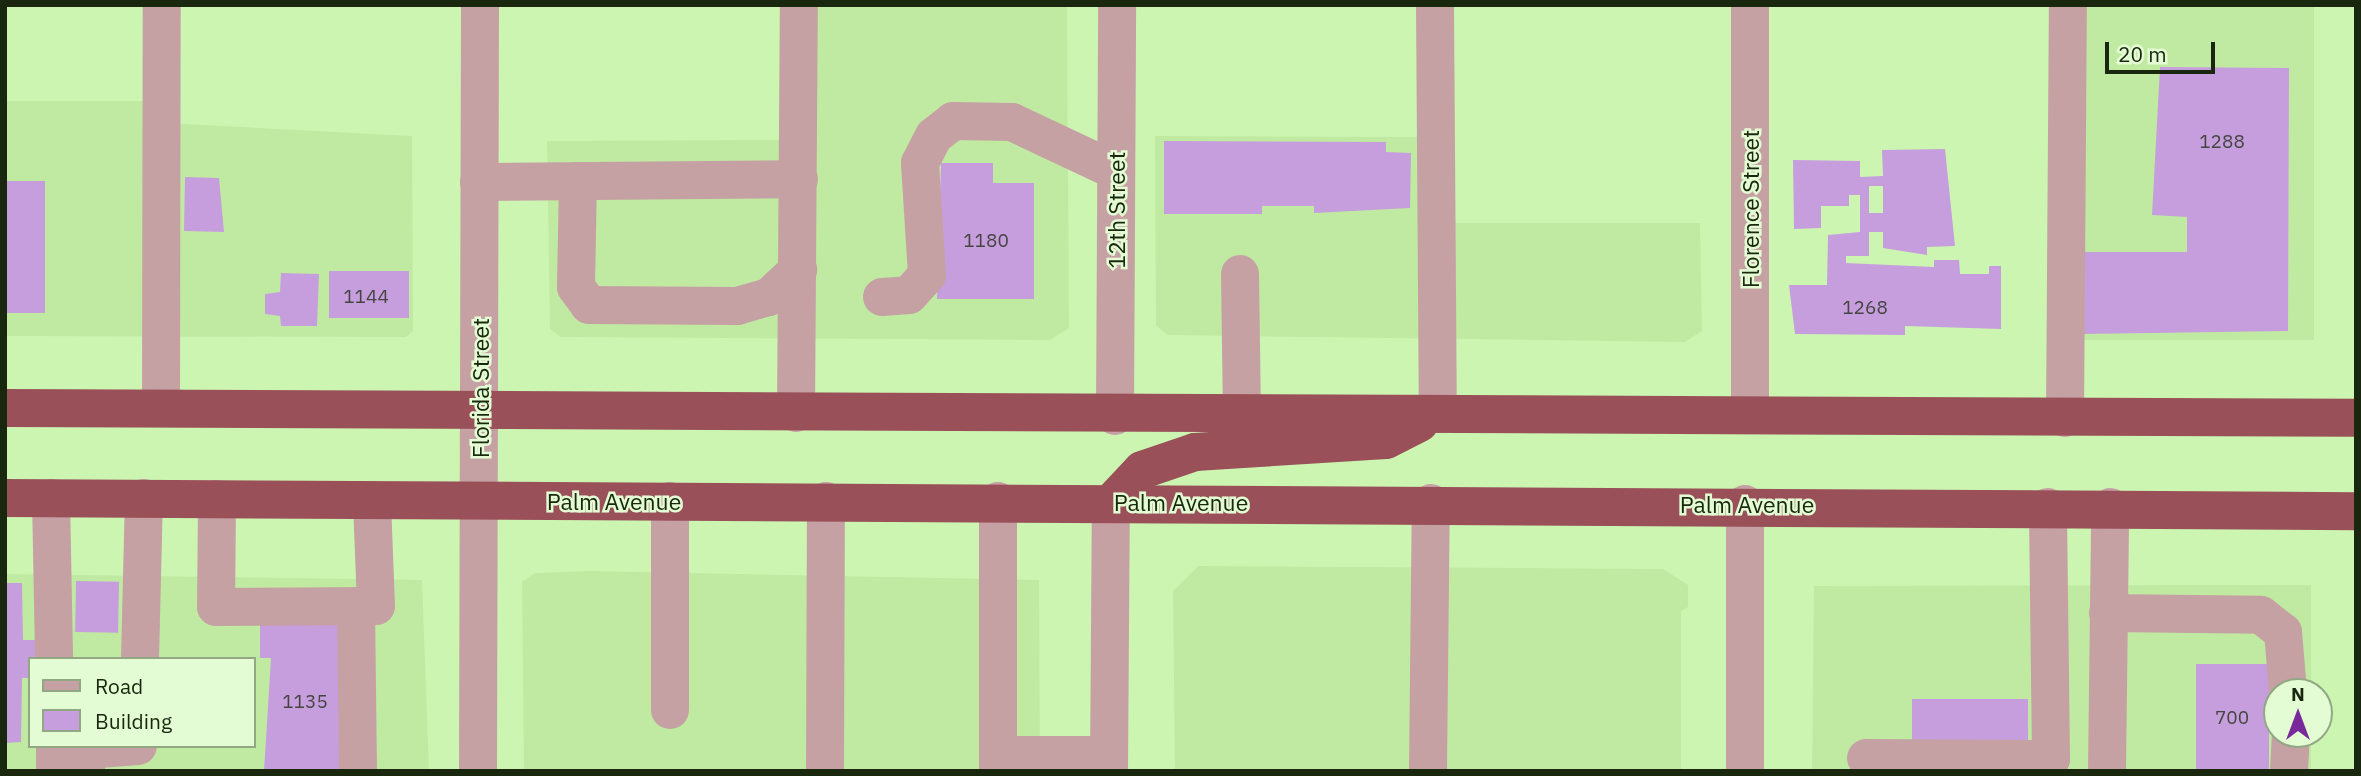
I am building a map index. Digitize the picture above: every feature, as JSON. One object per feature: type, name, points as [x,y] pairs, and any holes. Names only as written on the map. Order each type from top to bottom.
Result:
[{"type":"highway","points":[[5,408],[480,408],[1115,416],[1750,413],[2066,418],[2356,418]]},
{"type":"highway","points":[[1111,503],[1142,470],[1195,452],[1386,440],[1438,415]]},
{"type":"highway","name":"Palm Avenue","points":[[5,498],[1745,504],[2356,511]]},
{"type":"street","points":[[161,408],[162,5]]},
{"type":"street","name":"Florida Street","points":[[478,771],[480,5]]},
{"type":"street","points":[[796,413],[799,5]]},
{"type":"street","name":"12th Street","points":[[1115,416],[1116,5]]},
{"type":"street","points":[[1435,5],[1438,415]]},
{"type":"street","name":"Florence Street","points":[[1750,5],[1750,413]]},
{"type":"street","points":[[2066,418],[2068,5]]},
{"type":"street","points":[[883,297],[909,295],[927,275],[920,163],[934,136],[953,121],[1012,122],[1116,171]]},
{"type":"street","points":[[479,182],[799,179]]},
{"type":"street","points":[[578,181],[576,287],[589,304],[737,306],[769,297],[798,270]]},
{"type":"street","points":[[1240,274],[1242,415]]},
{"type":"street","points":[[51,498],[54,657]]},
{"type":"street","points":[[140,657],[144,498]]},
{"type":"street","points":[[217,499],[216,607],[366,606]]},
{"type":"street","points":[[358,771],[372,499]]},
{"type":"street","points":[[670,501],[670,710]]},
{"type":"street","points":[[825,771],[826,501]]},
{"type":"street","points":[[998,501],[998,763],[1109,763],[1111,503]]},
{"type":"street","points":[[1428,771],[1430,503]]},
{"type":"street","points":[[1745,504],[1745,771]]},
{"type":"street","points":[[1867,758],[2050,759],[2049,507]]},
{"type":"street","points":[[2107,771],[2110,507]]},
{"type":"street","points":[[2108,613],[2261,615],[2283,632],[2287,678]]},
{"type":"street","points":[[55,748],[55,771]]},
{"type":"street","points":[[86,771],[86,750],[112,748]]},
{"type":"street","points":[[2289,771],[2290,748]]},
{"type":"shaded area","points":[[782,5],[1067,5],[1069,328],[1050,340],[561,337],[550,329],[547,141],[782,140]]},
{"type":"shaded area","points":[[2077,5],[2314,5],[2314,340],[2077,340]]},
{"type":"shaded area","points":[[5,101],[145,101],[147,122],[412,136],[413,331],[406,337],[5,336]]},
{"type":"shaded area","points":[[1155,136],[1429,137],[1429,223],[1700,223],[1702,331],[1685,342],[1168,335],[1156,326]]},
{"type":"shaded area","points":[[1198,566],[1663,569],[1688,585],[1688,607],[1681,611],[1681,771],[1175,771],[1173,591]]},
{"type":"shaded area","points":[[591,571],[1039,580],[1040,771],[524,770],[522,582],[535,573]]},
{"type":"shaded area","points":[[5,574],[422,580],[429,771],[5,771]]},
{"type":"shaded area","points":[[2311,585],[2311,678],[2263,678],[2263,748],[2311,748],[2311,771],[1812,771],[1814,586]]},
{"type":"building","points":[[2160,67],[2289,68],[2288,331],[2082,334],[2080,252],[2187,252],[2187,217],[2152,215]]},
{"type":"building","points":[[1164,141],[1386,142],[1386,152],[1411,153],[1410,208],[1314,213],[1314,206],[1262,206],[1262,214],[1164,214]]},
{"type":"building","points":[[1945,149],[1955,246],[1927,247],[1927,255],[1883,248],[1883,232],[1869,232],[1869,256],[1846,256],[1846,263],[1934,267],[1934,260],[1959,260],[1960,274],[1989,274],[1989,266],[2001,266],[2001,329],[1905,326],[1905,335],[1795,334],[1789,285],[1827,285],[1828,235],[1860,232],[1860,195],[1849,195],[1849,206],[1821,206],[1821,228],[1794,229],[1793,160],[1860,161],[1860,177],[1883,176],[1882,150]],"holes":[[[1869,186],[1883,186],[1883,213],[1869,213]]]},
{"type":"building","points":[[941,163],[993,163],[993,183],[1034,183],[1034,299],[937,299]]},
{"type":"building","points":[[185,177],[219,178],[224,232],[184,231]]},
{"type":"building","points":[[5,181],[45,181],[45,313],[5,313]]},
{"type":"building","points":[[329,271],[409,271],[409,318],[329,318]]},
{"type":"building","points":[[281,273],[319,274],[317,326],[281,326],[280,316],[265,314],[265,294],[280,292]]},
{"type":"building","points":[[76,581],[119,582],[118,633],[75,632]]},
{"type":"building","points":[[5,583],[22,583],[23,640],[58,640],[58,657],[28,657],[28,678],[22,678],[21,742],[5,743]]},
{"type":"building","points":[[260,620],[345,620],[345,771],[264,771],[271,658],[260,658]]},
{"type":"building","points":[[2196,664],[2269,664],[2269,678],[2263,678],[2263,748],[2269,748],[2269,771],[2196,771]]},
{"type":"building","points":[[1912,699],[2028,699],[2028,750],[1912,750]]}]
